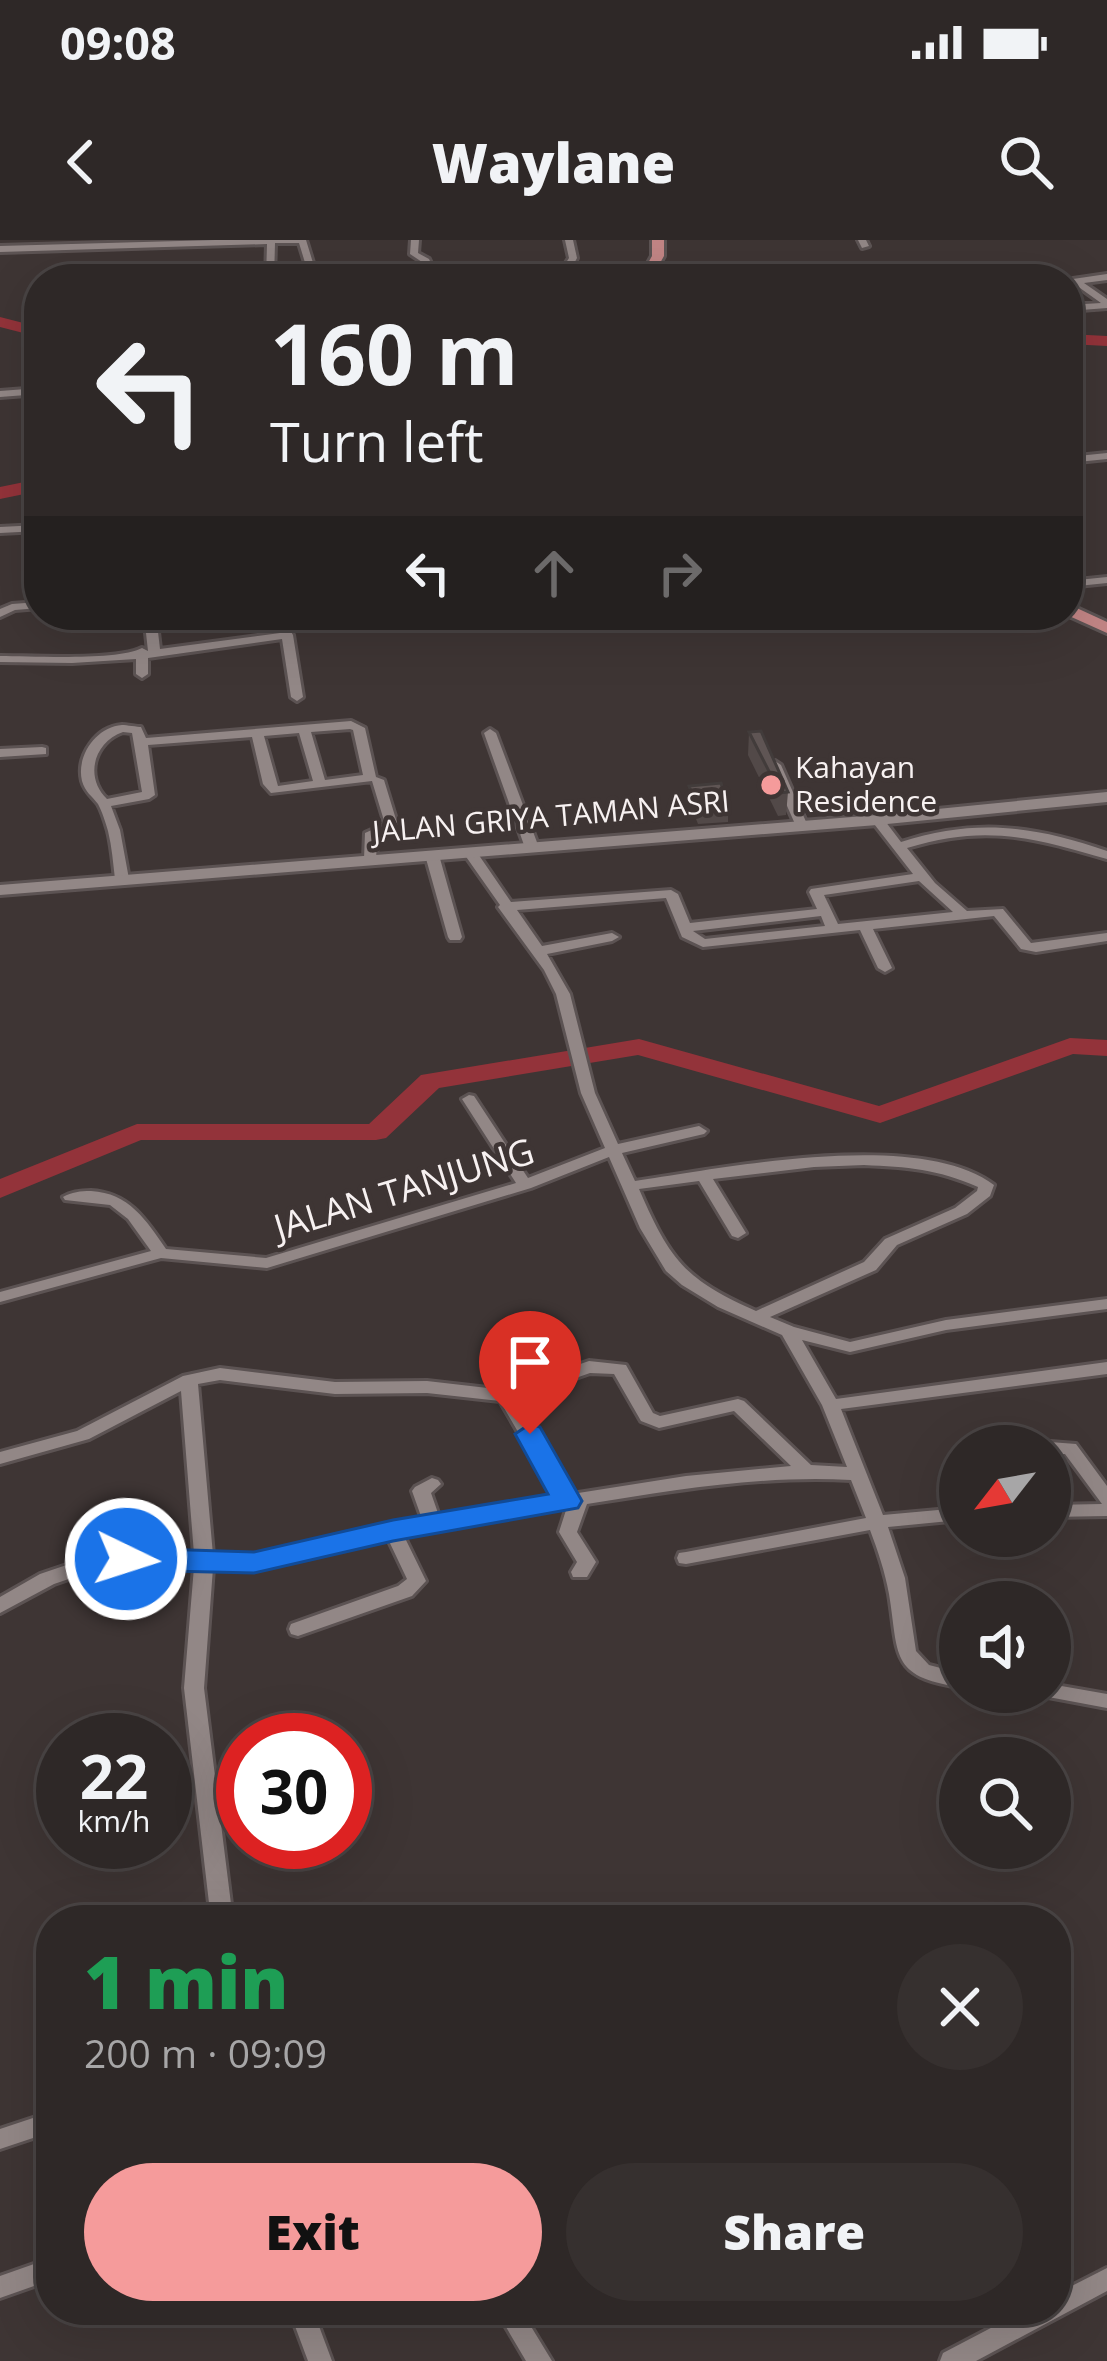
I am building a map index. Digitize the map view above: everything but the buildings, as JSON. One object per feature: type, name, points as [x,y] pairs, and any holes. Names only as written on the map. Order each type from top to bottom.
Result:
[{"type":"street","points":[[0,248],[301,240]]},
{"type":"street","points":[[142,674],[149,630]]},
{"type":"street","points":[[284,630],[297,697]]},
{"type":"street","points":[[0,659],[70,660],[201,650],[287,635]]},
{"type":"street","points":[[54,677],[70,660]]},
{"type":"street","points":[[104,802],[149,795],[137,730],[112,728],[94,747],[87,766],[93,792],[104,802],[114,830],[122,879]]},
{"type":"street","points":[[141,742],[304,730],[359,728],[370,778],[272,789],[257,734]]},
{"type":"street","points":[[304,730],[320,784]]},
{"type":"street","points":[[490,733],[531,845]]},
{"type":"street","points":[[0,753],[42,751]]},
{"type":"street","points":[[770,754],[801,824]]},
{"type":"street","points":[[370,859],[371,833],[392,826],[378,780]]},
{"type":"street","name":"JALAN GRIYA TAMAN ASRI","points":[[0,890],[878,820],[1107,796]]},
{"type":"street","points":[[878,820],[964,915]]},
{"type":"street","points":[[898,847],[967,827],[1043,837],[1107,855]]},
{"type":"street","points":[[469,851],[562,994],[588,1093],[672,1267],[702,1290],[788,1331],[850,1347],[946,1325],[1107,1304]]},
{"type":"street","points":[[432,855],[455,937]]},
{"type":"street","points":[[833,928],[818,891],[924,876]]},
{"type":"street","points":[[505,907],[671,894],[693,941],[703,943],[998,912],[1026,946],[1105,941]]},
{"type":"street","points":[[685,928],[824,912]]},
{"type":"street","points":[[864,924],[885,968]]},
{"type":"street","points":[[538,951],[612,937]]},
{"type":"street","points":[[470,1099],[525,1185]]},
{"type":"street","name":"JALAN TANJUNG","points":[[0,1297],[161,1253],[267,1263],[525,1185],[613,1150],[699,1131]]},
{"type":"street","points":[[630,1186],[907,1160],[945,1166],[986,1185],[984,1193],[962,1211],[891,1242],[871,1265],[756,1317]]},
{"type":"street","points":[[704,1177],[738,1233]]},
{"type":"street","points":[[71,1197],[106,1194],[126,1204],[161,1253]]},
{"type":"street","points":[[788,1331],[832,1405],[877,1522],[897,1584],[906,1655],[926,1675],[939,1677]]},
{"type":"street","points":[[0,1458],[106,1426],[189,1380],[242,1373],[296,1385],[465,1388],[506,1396],[589,1367],[620,1369],[647,1417],[659,1423],[738,1405],[806,1471]]},
{"type":"street","points":[[832,1405],[1107,1368]]},
{"type":"street","points":[[189,1380],[203,1563],[194,1688],[220,1905]]},
{"type":"street","points":[[506,1396],[573,1500],[568,1532],[587,1562],[580,1572]]},
{"type":"street","points":[[1071,1449],[1107,1499]]},
{"type":"street","points":[[0,1606],[47,1580],[109,1558],[203,1563],[272,1560],[432,1523],[573,1500],[752,1474],[859,1474]]},
{"type":"street","points":[[432,1484],[421,1491],[432,1523]]},
{"type":"street","points":[[1071,1511],[1107,1510]]},
{"type":"street","points":[[104,1514],[109,1558]]},
{"type":"street","points":[[686,1558],[877,1522],[939,1516]]},
{"type":"street","points":[[298,1629],[405,1591],[417,1581],[393,1531]]},
{"type":"street","points":[[1071,1694],[1101,1699],[1107,1718]]},
{"type":"street","points":[[0,2139],[36,2127]]},
{"type":"street","points":[[0,2287],[36,2275]]},
{"type":"street","points":[[1071,2298],[1107,2279]]},
{"type":"street","points":[[307,2325],[320,2361]]},
{"type":"street","points":[[517,2325],[540,2361]]},
{"type":"street","points":[[952,2361],[1020,2325]]},
{"type":"waterway","points":[[0,322],[24,328]]},
{"type":"waterway","points":[[1083,340],[1107,341]]},
{"type":"waterway","points":[[0,493],[24,488]]},
{"type":"waterway","points":[[0,1189],[137,1132],[376,1132],[431,1081],[639,1047],[880,1115],[1070,1046],[1107,1048]]},
{"type":"place","name":"Kahayan Residence","points":[[771,785]]},
{"type":"route","points":[[126,1559],[254,1563],[393,1531],[567,1501],[530,1434]]}]
